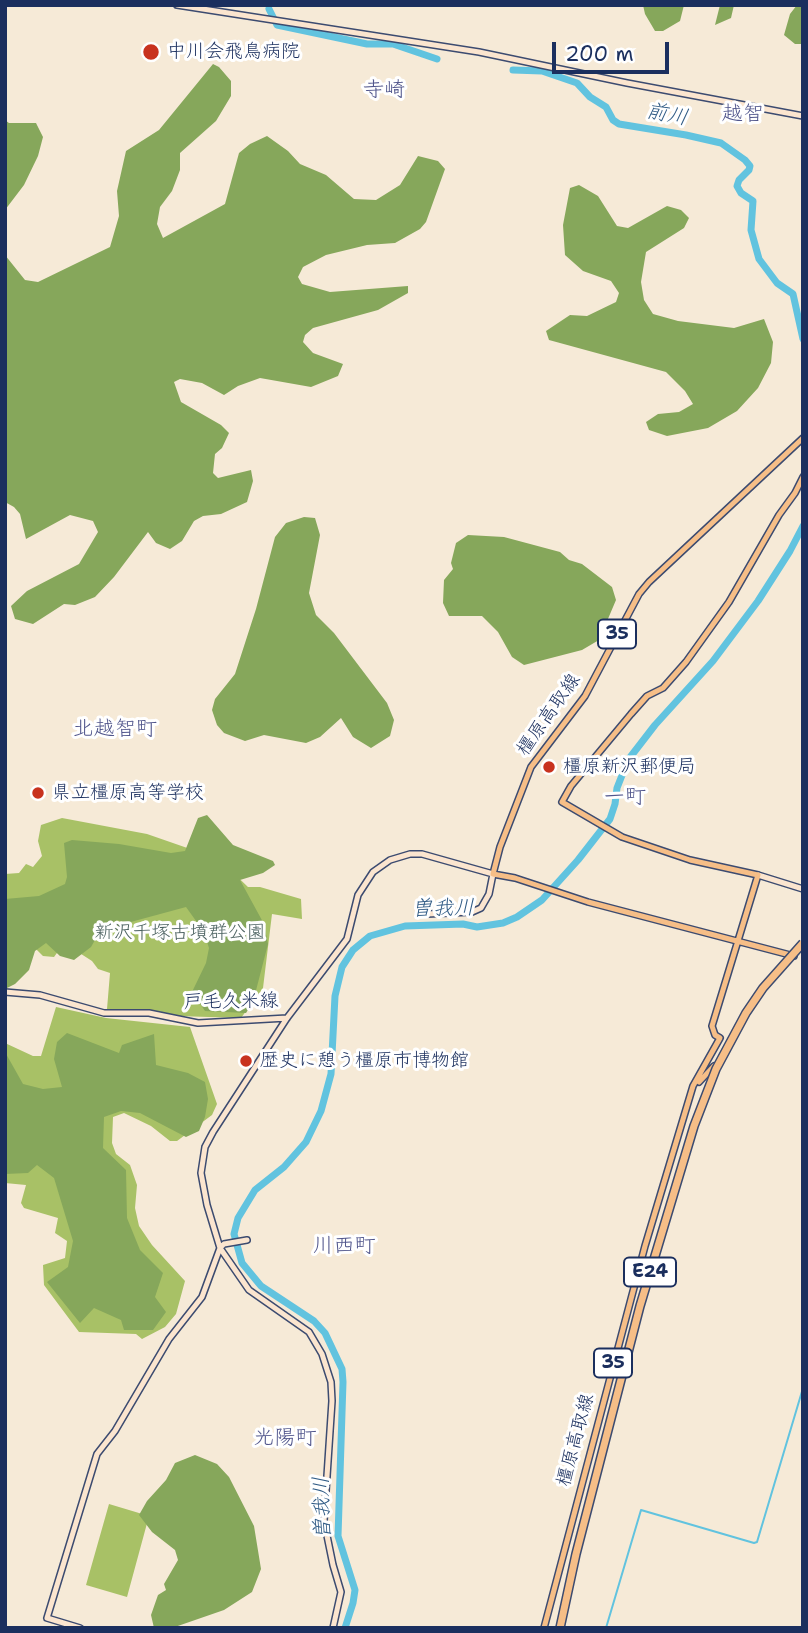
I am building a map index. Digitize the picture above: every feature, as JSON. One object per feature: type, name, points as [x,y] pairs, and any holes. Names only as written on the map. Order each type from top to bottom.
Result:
[{"type":"highway","name":"E24","points":[[560,1628],[640,1306],[694,1126],[716,1069],[741,1023],[763,988],[803,943]]},
{"type":"main road","name":"橿原高取線","points":[[493,874],[500,847],[531,767],[588,692],[639,594],[803,438]]},
{"type":"main road","points":[[758,875],[690,860],[609,831],[562,802],[571,786],[636,708],[647,696],[663,688],[686,662],[729,603],[803,477]]},
{"type":"main road","points":[[493,874],[794,956]]},
{"type":"main road","name":"橿原高取線","points":[[544,1628],[645,1246],[694,1083],[720,1038],[712,1031],[712,1026],[758,875]]},
{"type":"main road","name":"橿原高取線","points":[[689,1100],[697,1083],[714,1066]]},
{"type":"street","points":[[177,5],[479,52],[803,117]]},
{"type":"street","name":"戸毛久米線","points":[[5,992],[40,995],[104,1013],[149,1013],[198,1023],[287,1018],[347,939],[360,889],[380,866],[402,856],[422,854],[493,874]]},
{"type":"street","points":[[427,914],[472,912],[481,908],[489,894],[493,874]]},
{"type":"street","points":[[758,875],[803,889]]},
{"type":"street","points":[[287,1018],[205,1147],[201,1173],[207,1205],[222,1246],[250,1290],[309,1332],[322,1354],[331,1382],[324,1521],[341,1592],[341,1602],[332,1628]]},
{"type":"street","points":[[222,1246],[245,1240]]},
{"type":"street","points":[[80,1628],[47,1618],[97,1454],[115,1431],[169,1339],[202,1297],[222,1246]]},
{"type":"green space","points":[[643,5],[684,5],[680,21],[663,31],[655,31]]},
{"type":"green space","points":[[720,5],[734,5],[731,18],[715,25]]},
{"type":"green space","points":[[797,5],[803,5],[803,44],[795,44],[784,35],[790,14]]},
{"type":"green space","points":[[213,64],[231,81],[231,96],[216,121],[180,153],[180,170],[172,191],[160,207],[157,224],[163,238],[225,204],[239,153],[267,136],[288,151],[300,164],[326,175],[354,199],[376,200],[400,185],[418,156],[438,161],[445,169],[426,222],[420,229],[395,243],[367,245],[326,255],[303,267],[298,277],[302,284],[330,292],[408,286],[408,293],[378,310],[313,328],[305,335],[303,342],[313,353],[343,364],[338,376],[311,387],[260,378],[238,386],[224,395],[202,383],[180,379],[174,382],[181,402],[221,425],[229,433],[222,448],[215,454],[213,473],[218,478],[251,470],[253,481],[247,502],[221,514],[203,516],[194,521],[182,541],[170,549],[156,543],[148,532],[95,597],[75,605],[64,604],[33,624],[15,619],[11,606],[27,591],[79,564],[98,532],[93,521],[70,515],[26,539],[20,514],[5,502],[5,255],[25,280],[38,282],[110,247],[119,216],[117,191],[126,151],[159,130]]},
{"type":"green space","points":[[5,120],[9,123],[36,123],[43,137],[38,156],[24,185],[5,210]]},
{"type":"green space","points":[[579,185],[598,196],[617,226],[628,228],[667,206],[681,210],[689,218],[684,228],[646,252],[641,282],[644,300],[653,314],[678,321],[734,328],[764,319],[773,342],[771,363],[758,388],[737,411],[708,428],[667,436],[649,430],[646,422],[658,414],[679,412],[693,404],[685,391],[666,372],[549,340],[546,331],[570,315],[587,316],[616,302],[619,293],[611,281],[583,271],[565,255],[563,225],[570,188]]},
{"type":"green space","points":[[304,517],[315,518],[320,535],[309,593],[316,615],[334,633],[387,703],[394,720],[390,736],[371,748],[353,737],[341,718],[320,737],[306,743],[264,735],[245,741],[224,733],[217,725],[212,710],[215,699],[235,674],[275,537],[286,523]]},
{"type":"green space","points":[[468,535],[504,537],[560,552],[569,560],[582,564],[612,587],[616,600],[599,640],[582,650],[524,665],[512,657],[498,632],[482,616],[449,616],[443,603],[444,580],[453,569],[451,563],[456,543]]},
{"type":"green space","points":[[207,815],[233,845],[273,861],[275,865],[263,873],[240,880],[264,924],[268,944],[253,1002],[246,1013],[205,1011],[192,992],[206,963],[209,948],[204,932],[186,907],[127,923],[117,920],[100,931],[91,947],[74,960],[60,956],[46,943],[35,951],[29,970],[15,984],[5,989],[5,899],[39,896],[65,884],[67,877],[64,843],[72,840],[119,844],[171,853],[185,851],[198,818]]},
{"type":"green space","name":"新沢千塚古墳群公園","points":[[62,818],[147,834],[219,859],[248,887],[260,887],[301,899],[302,919],[272,914],[263,988],[241,1018],[177,1016],[158,1011],[107,1009],[110,973],[98,969],[92,961],[78,952],[62,946],[54,957],[43,956],[34,947],[5,981],[5,874],[19,873],[26,864],[33,867],[42,856],[38,841],[41,825]]},
{"type":"green space","points":[[56,1007],[106,1018],[190,1027],[217,1104],[212,1115],[177,1141],[170,1141],[151,1126],[124,1113],[113,1117],[112,1143],[116,1154],[130,1165],[137,1185],[135,1208],[139,1226],[152,1245],[185,1281],[176,1314],[165,1327],[142,1339],[136,1334],[79,1332],[44,1285],[43,1265],[65,1258],[67,1241],[55,1233],[58,1218],[24,1208],[21,1203],[26,1185],[5,1183],[5,1043],[33,1056],[41,1056]]},
{"type":"green space","points":[[67,1033],[119,1053],[122,1045],[154,1034],[156,1065],[188,1073],[205,1082],[208,1099],[205,1117],[199,1131],[186,1137],[140,1113],[121,1111],[104,1117],[103,1148],[126,1170],[127,1218],[140,1250],[163,1273],[155,1297],[166,1312],[153,1330],[124,1330],[121,1320],[94,1308],[80,1323],[47,1282],[68,1267],[73,1241],[54,1178],[37,1165],[28,1173],[5,1174],[5,1052],[23,1084],[43,1089],[62,1087],[54,1059],[57,1042]]},
{"type":"green space","points":[[195,1455],[217,1464],[229,1477],[254,1526],[261,1569],[252,1592],[224,1610],[172,1628],[154,1628],[151,1615],[158,1595],[166,1590],[164,1584],[178,1560],[175,1550],[152,1532],[139,1515],[147,1501],[166,1480],[175,1463]]},
{"type":"green space","points":[[109,1504],[149,1516],[127,1597],[86,1585]]},
{"type":"waterway","name":"前川","points":[[269,9],[277,25],[367,44],[393,44],[437,59]]},
{"type":"waterway","name":"前川","points":[[513,70],[542,71],[577,83],[590,97],[606,107],[613,120],[619,124],[721,143],[745,160],[750,166],[749,170],[737,186],[741,193],[753,201],[751,230],[759,259],[777,283],[793,294],[803,339]]},
{"type":"waterway","name":"曽我川","points":[[345,1628],[355,1590],[338,1536],[342,1369],[325,1333],[314,1321],[261,1286],[242,1263],[234,1234],[238,1218],[255,1190],[284,1167],[306,1142],[321,1111],[331,1074],[335,996],[342,967],[353,950],[370,936],[405,926],[463,924],[477,927],[503,923],[542,900],[610,819],[617,788],[628,760],[655,725],[713,661],[758,601],[803,526]]},
{"type":"waterway","points":[[606,1628],[641,1510],[757,1542],[803,1388]]},
{"type":"place","name":"中川会飛鳥病院","points":[[151,52]]},
{"type":"place","name":"橿原新沢郵便局","points":[[549,767]]},
{"type":"place","name":"県立橿原高等学校","points":[[38,793]]},
{"type":"place","name":"歴史に憩う橿原市博物館","points":[[246,1061]]},
{"type":"district","name":"寺崎","points":[[384,91]]},
{"type":"district","name":"越智","points":[[743,115]]},
{"type":"district","name":"北越智町","points":[[115,730]]},
{"type":"district","name":"一町","points":[[625,798]]},
{"type":"district","name":"川西町","points":[[344,1247]]},
{"type":"district","name":"光陽町","points":[[285,1439]]}]
